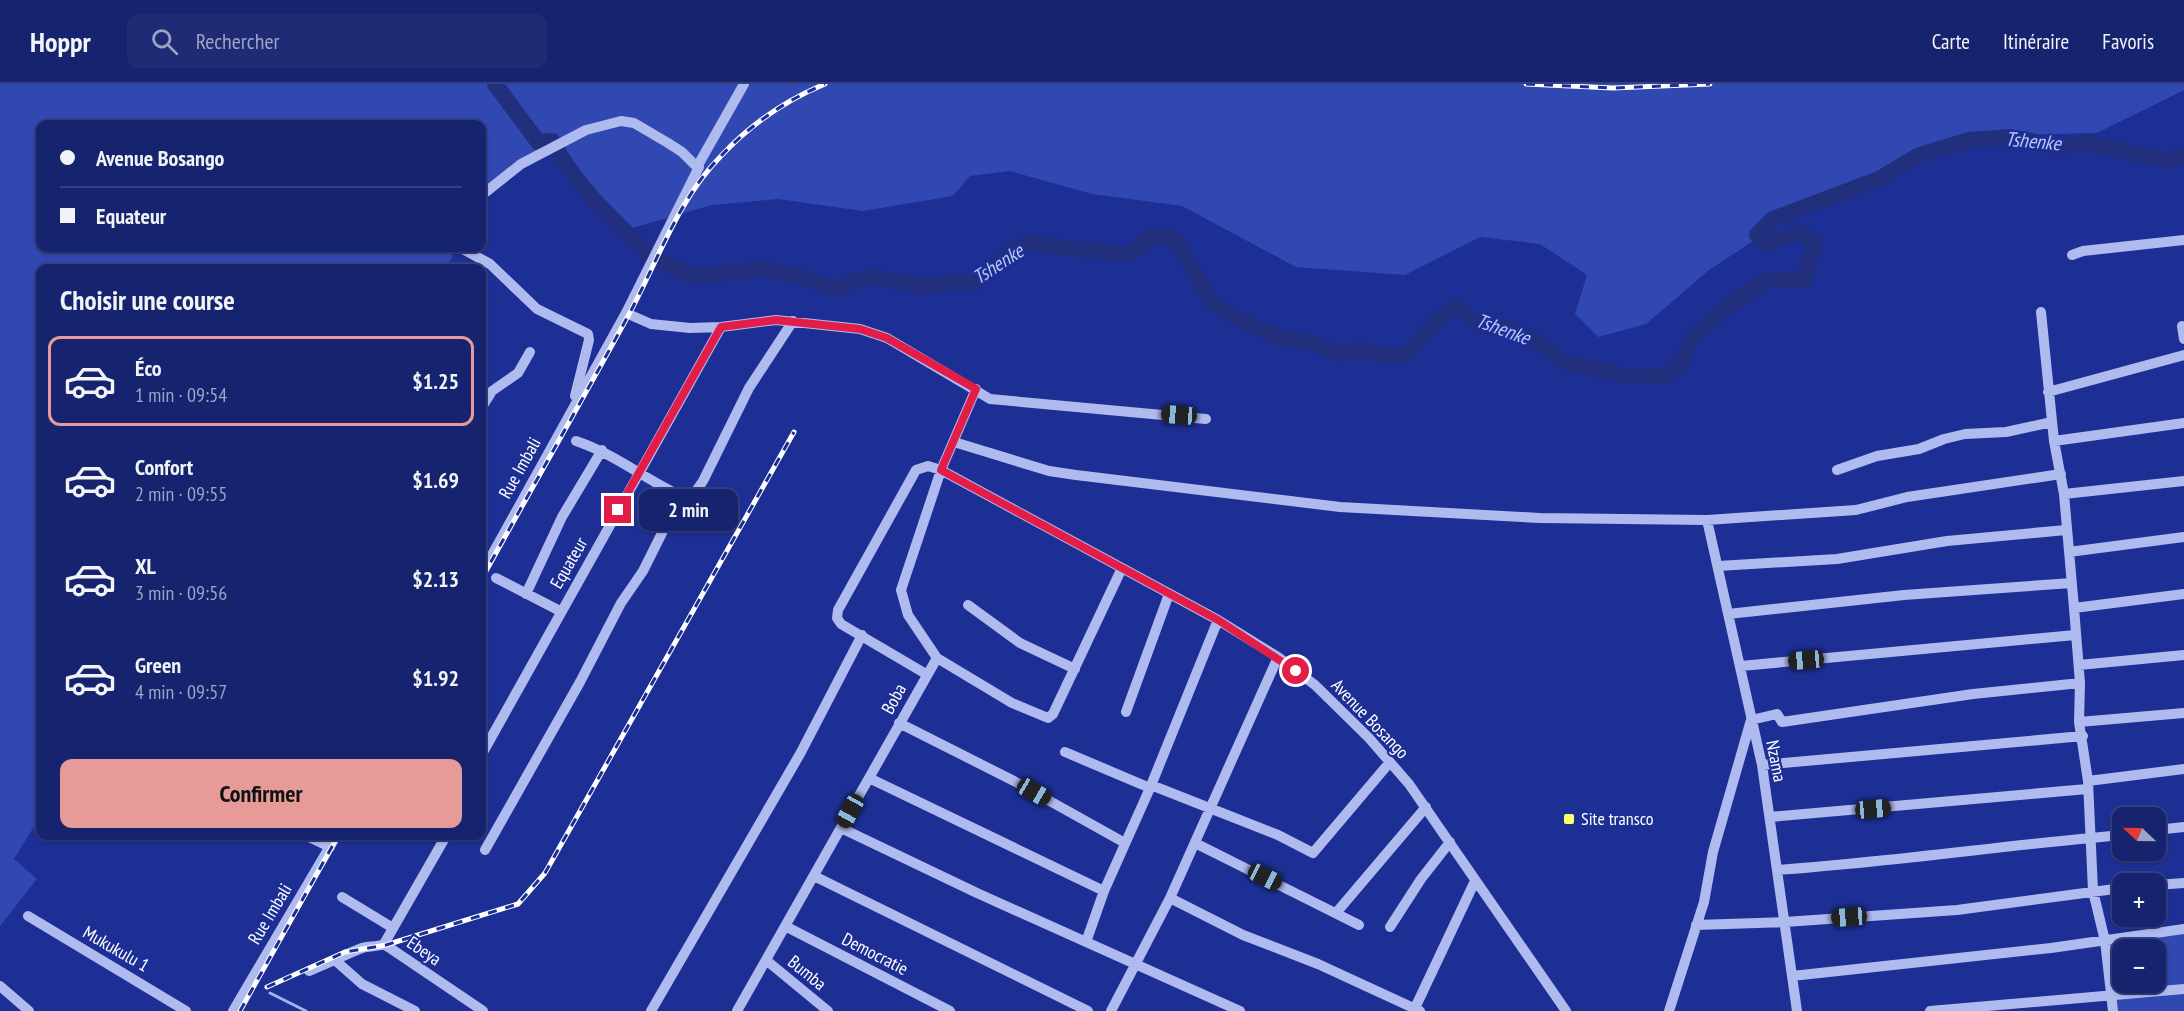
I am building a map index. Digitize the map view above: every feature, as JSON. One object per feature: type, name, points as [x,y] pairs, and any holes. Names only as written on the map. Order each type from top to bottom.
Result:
[{"type":"street","name":"Rue Imbali","points":[[486,566],[626,313],[699,167],[744,84]]},
{"type":"street","points":[[486,192],[512,169],[567,140],[594,127],[627,121],[682,152],[694,166],[699,167]]},
{"type":"street","points":[[2072,255],[2083,251],[2184,240]]},
{"type":"street","points":[[468,252],[490,264],[537,309],[588,334],[589,340],[572,411]]},
{"type":"street","points":[[2041,312],[2054,441],[2064,494],[2072,583],[2080,683],[2079,722],[2083,736],[2088,785],[2093,891],[2105,941],[2113,1011]]},
{"type":"street","points":[[626,313],[651,324],[669,327],[721,327],[776,320],[860,329],[887,338],[990,399],[1206,419]]},
{"type":"street","points":[[485,850],[580,682],[621,603],[643,571],[669,519],[689,501],[703,481],[749,388],[793,321]]},
{"type":"street","points":[[2182,326],[2184,339]]},
{"type":"street","name":"Equateur","points":[[486,747],[721,327]]},
{"type":"street","points":[[486,401],[492,391],[518,373],[530,352]]},
{"type":"street","points":[[2048,392],[2184,355]]},
{"type":"street","points":[[976,389],[941,470],[901,590],[908,615],[937,658],[1012,704],[1042,718],[1053,714],[1122,568]]},
{"type":"street","points":[[1837,470],[1877,456],[1919,449],[1965,434],[2006,432],[2052,422]]},
{"type":"street","points":[[2054,441],[2184,423]]},
{"type":"street","points":[[576,441],[602,450],[638,475],[675,493]]},
{"type":"street","points":[[954,442],[1050,471],[1340,507],[1540,518],[1707,520],[1856,510],[1907,496],[2061,474]]},
{"type":"street","points":[[526,594],[562,516],[602,450]]},
{"type":"street","points":[[926,674],[841,624],[837,618],[838,610],[916,470],[928,466],[941,470]]},
{"type":"street","name":"Avenue Bosango","points":[[941,470],[1218,620],[1278,657],[1315,685],[1390,762],[1426,807],[1566,1011]]},
{"type":"street","points":[[2064,494],[2184,481]]},
{"type":"street","name":"Nzama","points":[[1707,520],[1762,765],[1797,1011]]},
{"type":"street","points":[[1718,566],[1837,559],[1947,541],[2066,530]]},
{"type":"street","points":[[2069,552],[2184,537]]},
{"type":"street","points":[[496,578],[560,611]]},
{"type":"street","points":[[1728,614],[1904,595],[2072,583]]},
{"type":"street","points":[[1126,712],[1169,594]]},
{"type":"street","points":[[2074,608],[2184,594]]},
{"type":"street","points":[[968,604],[1020,644],[1075,669]]},
{"type":"street","points":[[1086,942],[1104,891],[1218,620]]},
{"type":"street","points":[[651,1011],[800,754],[862,635]]},
{"type":"street","points":[[1741,666],[2075,635]]},
{"type":"street","points":[[2079,665],[2184,655]]},
{"type":"street","points":[[1111,1011],[1196,843],[1278,657]]},
{"type":"street","name":"Boba","points":[[742,1009],[766,960],[937,658]]},
{"type":"street","points":[[1669,1011],[1704,902],[1713,852],[1751,720],[1778,714],[1782,722],[1973,694],[2080,683]]},
{"type":"street","points":[[2079,722],[2184,713]]},
{"type":"street","points":[[899,723],[1014,781],[1125,843]]},
{"type":"street","points":[[1762,765],[2083,736]]},
{"type":"street","points":[[1065,752],[1278,835],[1313,853],[1390,762]]},
{"type":"street","points":[[1770,817],[2088,785],[2184,769]]},
{"type":"street","points":[[868,778],[1104,891]]},
{"type":"street","points":[[1336,913],[1426,807]]},
{"type":"street","points":[[2166,829],[2184,827]]},
{"type":"street","points":[[841,828],[1240,1011]]},
{"type":"street","points":[[1778,870],[1866,864],[2112,836]]},
{"type":"street","points":[[315,840],[330,847]]},
{"type":"street","name":"Rue Imbali","points":[[233,1011],[334,840]]},
{"type":"street","points":[[384,944],[444,840]]},
{"type":"street","points":[[1390,927],[1421,879],[1450,842]]},
{"type":"street","points":[[1196,843],[1359,925]]},
{"type":"street","points":[[814,876],[1088,1011]]},
{"type":"street","points":[[1170,898],[1243,934],[1318,964],[1417,1010],[1476,882]]},
{"type":"street","points":[[2166,884],[2184,883]]},
{"type":"street","points":[[1696,925],[1785,922],[1957,909],[2112,889]]},
{"type":"street","points":[[342,897],[393,928]]},
{"type":"street","name":"Mukukulu 1","points":[[28,916],[186,1011]]},
{"type":"street","name":"Democratie","points":[[785,926],[950,1011]]},
{"type":"street","points":[[1792,976],[2184,930]]},
{"type":"street","name":"Ebeya","points":[[309,971],[364,947],[373,948],[384,944],[483,1011]]},
{"type":"street","name":"Bumba","points":[[766,960],[828,1011]]},
{"type":"street","points":[[336,961],[362,984],[415,1011]]},
{"type":"street","points":[[0,986],[29,1011]]},
{"type":"street","points":[[1930,1011],[2184,989]]},
{"type":"shaded area","points":[[0,84],[2184,84],[2184,90],[2097,133],[2009,135],[1854,185],[1767,232],[1709,270],[1646,324],[1598,337],[1575,314],[1587,275],[1540,244],[1480,237],[1405,275],[1296,267],[1182,206],[1092,194],[1010,171],[970,176],[953,196],[863,211],[778,199],[712,205],[629,229],[560,153],[515,162],[486,187],[486,120],[36,120],[36,252],[450,252],[453,256],[448,264],[36,264],[36,823],[14,859],[37,879],[0,926]]},
{"type":"shaded area","points":[[2184,933],[2184,1011],[2113,1011],[2109,942],[2112,942],[2112,993],[2166,993],[2166,939],[2134,939]]},
{"type":"waterway","name":"Tshenke","points":[[495,84],[538,142],[552,141],[583,187],[649,254]]},
{"type":"waterway","name":"Tshenke","points":[[663,263],[697,277],[760,269],[796,275],[833,289],[870,276],[920,287],[948,283],[975,283],[1010,252],[1027,243],[1128,255],[1152,237],[1168,235],[1178,243],[1210,301],[1238,319],[1281,338],[1308,341],[1338,354],[1364,350],[1400,357],[1411,350],[1436,321],[1456,308],[1480,325],[1508,328],[1532,338],[1565,362],[1629,377],[1663,376],[1680,365],[1693,337],[1728,306],[1768,280],[1804,280],[1814,242],[1799,232],[1768,243],[1757,235],[1773,219],[1879,179],[1917,156],[1969,140],[2011,137],[2060,147],[2085,142],[2161,160],[2184,156]]},
{"type":"waterway","points":[[270,993],[306,1011]]},
{"type":"railway","points":[[486,571],[639,296],[669,232],[692,192],[721,156],[756,124],[796,98],[825,84]]},
{"type":"railway","points":[[1526,84],[1613,88],[1710,84]]},
{"type":"railway","points":[[267,987],[345,952],[386,945],[518,904],[545,873],[794,432]]},
{"type":"railway","points":[[240,1011],[336,840]]},
{"type":"place","name":"Site transco","points":[[1569,819]]},
{"type":"route","points":[[618,510],[721,327],[776,320],[860,329],[887,338],[976,389],[941,470],[1218,620],[1278,657],[1296,671]]}]
